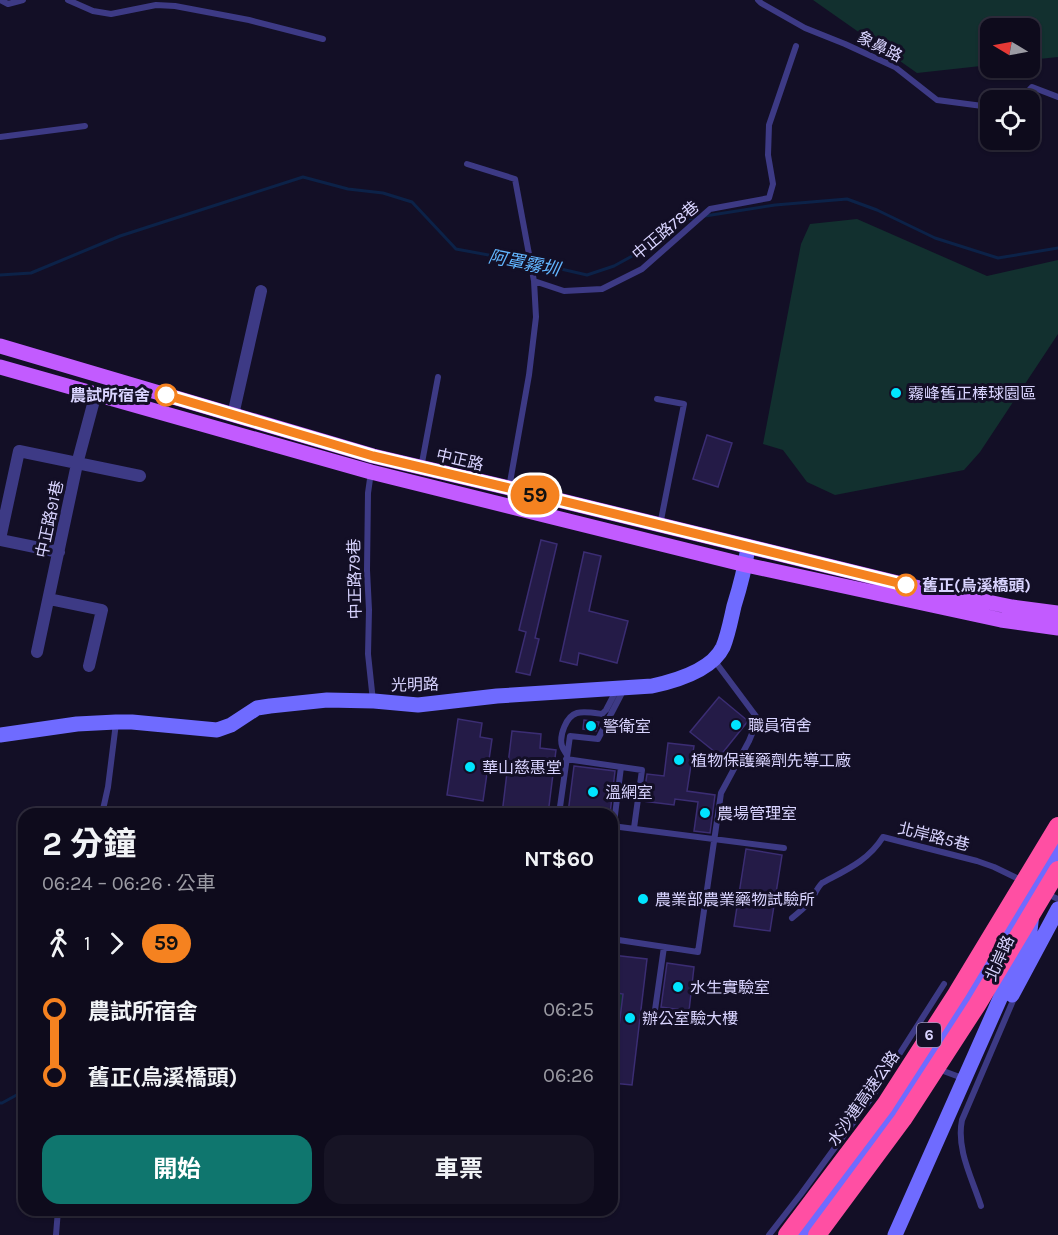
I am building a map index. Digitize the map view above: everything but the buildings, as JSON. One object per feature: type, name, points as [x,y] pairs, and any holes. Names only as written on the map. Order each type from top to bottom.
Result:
[{"type":"highway","name":"水沙連高速公路","points":[[787,1235],[885,1105],[957,993],[1058,826]]},
{"type":"highway","name":"6","points":[[817,1235],[903,1119],[977,1005],[1058,870]]},
{"type":"main road","name":"中正路","points":[[0,346],[233,415],[372,464],[421,468],[906,585],[1012,607],[1058,613]]},
{"type":"main road","name":"中正路","points":[[0,367],[746,564],[1001,620],[1058,628]]},
{"type":"main road","points":[[96,393],[99,375]]},
{"type":"street","points":[[233,415],[261,291]]},
{"type":"street","name":"中正路91巷","points":[[37,652],[77,464],[96,393]]},
{"type":"street","points":[[58,552],[0,540],[19,450],[140,476]]},
{"type":"street","name":"光明路","points":[[0,735],[77,724],[116,722],[217,730],[231,725],[257,708],[327,700],[418,705],[497,696],[669,683],[699,670],[723,647],[746,564],[748,548]]},
{"type":"street","points":[[49,599],[102,610],[89,666]]},
{"type":"street","name":"北岸路","points":[[896,1235],[1030,931],[1035,888],[1058,850]]},
{"type":"street","points":[[802,1235],[894,1112],[968,998],[1035,888]]},
{"type":"street","name":"北岸路","points":[[965,1079],[1058,909]]},
{"type":"lane","points":[[0,0],[8,4],[23,0]]},
{"type":"lane","points":[[68,0],[93,11],[111,14],[156,5],[175,6],[249,20],[323,39]]},
{"type":"lane","name":"象鼻路","points":[[758,0],[805,28],[895,67],[937,100],[980,106]]},
{"type":"lane","name":"中正路78巷","points":[[534,281],[564,291],[602,289],[642,269],[710,209],[769,198],[773,184],[768,155],[769,125],[796,46]]},
{"type":"lane","points":[[1040,90],[1058,97]]},
{"type":"lane","points":[[0,137],[85,126]]},
{"type":"lane","points":[[466,164],[515,179],[534,281],[536,317],[529,375],[509,488]]},
{"type":"lane","points":[[421,468],[438,377]]},
{"type":"lane","points":[[657,399],[684,404],[660,526]]},
{"type":"lane","name":"中正路79巷","points":[[372,464],[368,482],[367,570],[368,654],[374,702]]},
{"type":"lane","points":[[618,940],[698,952],[721,793],[758,719],[713,659]]},
{"type":"lane","points":[[567,758],[561,745],[561,738],[570,718],[578,712],[602,714],[621,688]]},
{"type":"lane","points":[[560,808],[570,736],[597,740],[621,688]]},
{"type":"lane","points":[[103,808],[116,722]]},
{"type":"lane","points":[[567,758],[642,770],[634,828]]},
{"type":"lane","points":[[615,808],[621,767]]},
{"type":"lane","points":[[618,826],[784,848]]},
{"type":"lane","name":"北岸路5巷","points":[[792,918],[804,909],[822,883],[866,858],[883,837],[994,867],[1058,899]]},
{"type":"lane","points":[[654,1017],[664,947]]},
{"type":"lane","points":[[981,1206],[963,1153],[960,1130],[1030,963]]},
{"type":"lane","points":[[769,1235],[872,1097],[944,984]]},
{"type":"lane","points":[[898,1055],[965,1079]]},
{"type":"lane","points":[[56,1235],[58,1216]]},
{"type":"green space","points":[[813,0],[1058,0],[1058,57],[1040,59],[1040,18],[980,18],[980,66],[917,73]]},
{"type":"green space","name":"霧峰舊正棒球園區","points":[[857,219],[987,276],[1058,260],[1058,334],[980,452],[964,470],[835,495],[807,482],[783,450],[763,444],[801,244],[810,224]]},
{"type":"green space","points":[[618,993],[623,994],[618,1035]]},
{"type":"waterway","name":"阿罩霧圳","points":[[0,275],[31,273],[120,236],[303,177],[348,189],[383,193],[412,202],[456,249],[587,275],[614,266],[645,249],[676,221],[698,217]]},
{"type":"waterway","name":"阿罩霧圳","points":[[705,216],[775,205],[847,199],[877,210],[935,238],[998,258],[1058,248]]},
{"type":"waterway","points":[[0,1103],[18,1094]]},
{"type":"bus line","name":"59","points":[[166,395],[423,469],[906,585]]},
{"type":"place","name":"霧峰舊正棒球園區","points":[[896,393]]},
{"type":"place","name":"農試所宿舍","points":[[166,395]]},
{"type":"place","name":"舊正(烏溪橋頭)","points":[[906,585]]},
{"type":"place","name":"職員宿舍","points":[[736,725]]},
{"type":"place","name":"警衛室","points":[[591,726]]},
{"type":"place","name":"植物保護藥劑先導工廠","points":[[679,760]]},
{"type":"place","name":"華山慈惠堂","points":[[470,767]]},
{"type":"place","name":"溫網室","points":[[593,792]]},
{"type":"place","name":"農場管理室","points":[[705,813]]},
{"type":"place","name":"農業部農業藥物試驗所","points":[[643,899]]},
{"type":"place","name":"水生實驗室","points":[[678,987]]},
{"type":"place","name":"辦公室驗大樓","points":[[630,1018]]}]
